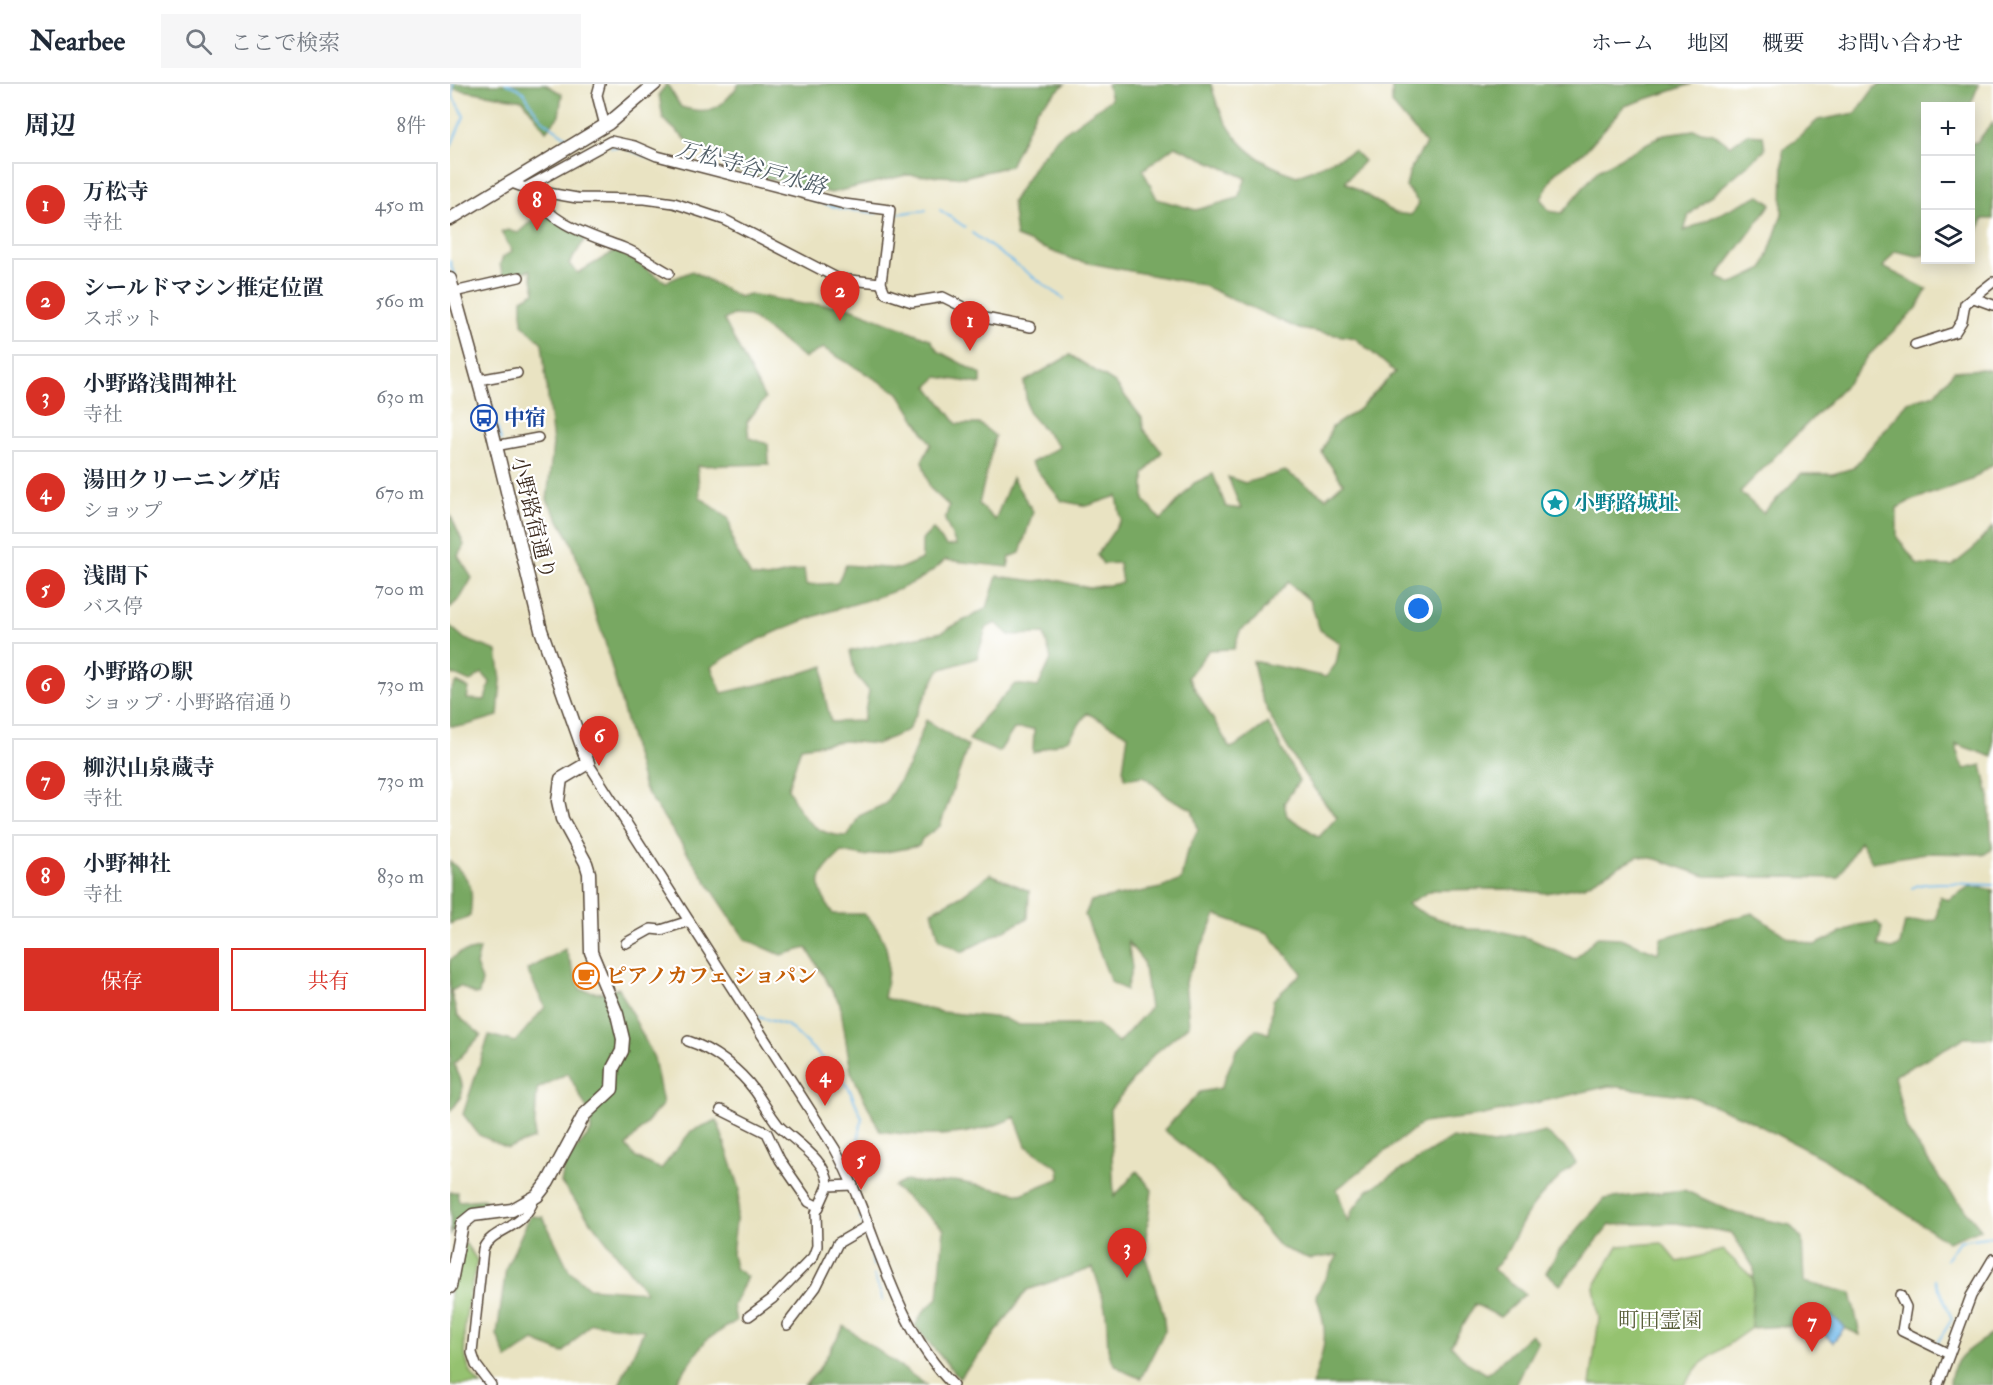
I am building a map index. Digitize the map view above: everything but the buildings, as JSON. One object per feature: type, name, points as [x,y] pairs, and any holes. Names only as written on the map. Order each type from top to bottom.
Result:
[{"type":"main road","points":[[450,219],[605,126],[655,84]]},
{"type":"main road","name":"小野路宿通り","points":[[450,279],[541,630],[588,763]]},
{"type":"main road","points":[[450,1287],[457,1260],[460,1230],[464,1222],[477,1214],[512,1210],[534,1199],[548,1182],[584,1114],[611,1091],[613,1068],[623,1044],[617,1014],[590,945],[587,867],[564,826],[558,801],[561,778],[588,763]]},
{"type":"street","points":[[600,84],[597,95],[605,126]]},
{"type":"street","points":[[528,189],[612,141],[634,146],[657,156],[844,204],[890,210],[881,283],[885,293],[912,302],[943,297],[985,318],[1031,327]]},
{"type":"street","points":[[512,183],[528,189],[598,201],[645,199],[674,203],[725,220],[839,279],[881,283]]},
{"type":"street","points":[[528,189],[564,223],[585,235],[626,248],[669,273]]},
{"type":"street","points":[[454,292],[519,277]]},
{"type":"street","points":[[1915,345],[1955,332],[1962,321],[1965,304],[1993,282]]},
{"type":"street","points":[[1974,298],[1993,305]]},
{"type":"street","points":[[478,380],[517,373]]},
{"type":"street","points":[[495,446],[538,438]]},
{"type":"street","points":[[588,763],[835,1149],[853,1185],[917,1341],[953,1385]]},
{"type":"street","points":[[626,943],[651,929],[661,930],[689,921]]},
{"type":"street","points":[[688,1041],[723,1060],[752,1087],[779,1126],[810,1152],[827,1179],[828,1186],[816,1213],[817,1246],[813,1257],[772,1299],[749,1316]]},
{"type":"street","points":[[721,1110],[766,1133],[780,1160],[809,1202],[819,1208]]},
{"type":"street","points":[[828,1186],[853,1185]]},
{"type":"street","points":[[491,1385],[476,1365],[472,1353],[483,1249],[491,1238],[521,1220],[534,1199]]},
{"type":"street","points":[[787,1325],[816,1287],[838,1244],[869,1225]]},
{"type":"street","points":[[1938,1385],[1971,1296],[1993,1259]]},
{"type":"street","points":[[1899,1295],[1906,1307],[1902,1331],[1949,1354]]},
{"type":"green space","points":[[451,84],[545,84],[562,94],[559,116],[546,131],[523,100],[455,89]]},
{"type":"green space","points":[[667,84],[681,107],[700,111],[715,108],[721,104],[739,84],[1065,84],[1037,109],[1010,166],[964,177],[906,175],[831,193],[728,169],[731,159],[690,143],[663,119],[659,94]]},
{"type":"green space","points":[[1107,84],[1211,84],[1216,101],[1231,130],[1240,142],[1265,162],[1297,176],[1354,151],[1364,161],[1345,182],[1395,213],[1411,215],[1419,203],[1406,187],[1410,169],[1426,144],[1392,104],[1392,84],[1692,84],[1625,106],[1585,151],[1555,173],[1541,199],[1549,211],[1562,213],[1598,170],[1664,134],[1694,130],[1713,133],[1730,146],[1747,134],[1763,135],[1765,150],[1689,215],[1684,231],[1759,195],[1771,204],[1717,277],[1732,284],[1763,269],[1782,214],[1783,150],[1818,120],[1856,113],[1874,88],[1883,84],[1979,84],[1972,102],[1921,102],[1921,256],[1895,251],[1883,267],[1927,289],[1917,308],[1869,355],[1850,380],[1740,492],[1763,513],[1801,474],[1833,474],[1853,468],[1908,402],[1935,394],[1954,371],[1982,369],[1993,371],[1993,464],[1971,480],[1910,501],[1897,508],[1897,537],[1918,565],[1952,566],[1973,549],[1993,526],[1993,757],[1956,744],[1960,762],[1965,769],[1982,765],[1989,796],[1992,849],[1985,854],[1926,853],[1872,862],[1860,841],[1838,878],[1705,876],[1656,859],[1638,856],[1584,886],[1546,893],[1505,889],[1432,890],[1407,904],[1425,914],[1467,929],[1496,930],[1531,939],[1575,959],[1597,937],[1620,938],[1658,953],[1661,938],[1752,913],[1789,938],[1815,945],[1858,925],[1877,922],[1882,928],[1878,946],[1892,949],[1900,945],[1905,922],[1936,920],[1940,896],[1948,900],[1970,886],[1993,890],[1993,1038],[1964,1038],[1894,1076],[1907,1130],[1941,1180],[1981,1229],[1948,1242],[1824,1159],[1745,1118],[1690,1096],[1609,1086],[1479,1116],[1422,1123],[1337,1189],[1348,1223],[1352,1211],[1368,1190],[1452,1138],[1494,1144],[1545,1132],[1565,1148],[1576,1163],[1548,1189],[1530,1210],[1503,1258],[1493,1269],[1525,1294],[1500,1317],[1475,1304],[1451,1345],[1466,1362],[1487,1374],[1531,1334],[1538,1341],[1515,1385],[1312,1385],[1324,1340],[1323,1320],[1316,1295],[1338,1255],[1310,1259],[1280,1247],[1213,1169],[1164,1130],[1200,1092],[1221,1088],[1236,1051],[1256,1029],[1269,1034],[1273,1000],[1302,973],[1268,933],[1216,915],[1185,982],[1189,1025],[1153,1055],[1110,1109],[1114,1197],[1137,1171],[1152,1190],[1144,1253],[1163,1312],[1165,1330],[1141,1378],[1117,1366],[1112,1359],[1109,1352],[1105,1308],[1093,1268],[1027,1290],[984,1349],[959,1378],[915,1326],[923,1312],[938,1298],[944,1229],[894,1187],[905,1181],[935,1184],[955,1181],[1021,1194],[1060,1178],[1059,1168],[1026,1146],[1015,1117],[983,1129],[949,1134],[914,1135],[880,1131],[851,1072],[840,1004],[807,948],[781,955],[745,939],[644,788],[605,642],[571,541],[547,500],[553,444],[542,343],[522,324],[522,299],[535,292],[530,270],[503,277],[500,264],[503,257],[512,251],[501,232],[508,230],[518,233],[541,212],[586,238],[569,264],[578,273],[617,250],[666,282],[692,271],[739,297],[749,294],[803,304],[843,305],[930,339],[938,351],[981,374],[981,384],[938,377],[928,386],[957,424],[980,424],[995,436],[979,504],[995,520],[1012,478],[1033,511],[1020,553],[1010,557],[1008,567],[945,560],[917,581],[902,588],[791,626],[750,644],[711,667],[722,693],[783,679],[824,666],[824,693],[831,722],[863,721],[869,691],[855,674],[850,651],[942,632],[987,608],[997,576],[1035,581],[1052,579],[1089,588],[1122,583],[1119,563],[1103,564],[1097,555],[1121,520],[1117,496],[1087,506],[1062,501],[1031,463],[1059,447],[1028,412],[1024,382],[1070,355],[1115,383],[1142,418],[1143,429],[1162,452],[1144,474],[1144,500],[1161,520],[1194,483],[1213,474],[1226,507],[1241,509],[1228,477],[1245,483],[1285,471],[1326,498],[1343,483],[1322,453],[1332,427],[1358,410],[1395,372],[1355,338],[1299,329],[1202,285],[1074,260],[1016,237],[1012,202],[1036,163],[1059,136],[1111,99]],"holes":[[[1175,146],[1246,178],[1238,198],[1196,210],[1157,199],[1143,170]],[[733,315],[749,316],[805,358],[823,348],[899,393],[931,444],[922,461],[930,488],[949,506],[945,520],[956,545],[946,546],[933,529],[922,540],[922,559],[899,569],[846,565],[837,583],[806,585],[804,569],[767,578],[751,576],[734,547],[729,519],[700,497],[697,466],[769,464],[768,444],[749,438],[747,422],[765,399],[724,320]],[[1288,582],[1310,601],[1320,630],[1340,643],[1336,664],[1326,677],[1253,661],[1260,693],[1274,724],[1305,775],[1337,817],[1319,837],[1287,816],[1284,803],[1299,781],[1268,723],[1230,748],[1188,677],[1209,650],[1234,649],[1240,631],[1257,618]],[[996,623],[1009,635],[1044,634],[1051,659],[1038,687],[1015,684],[983,718],[969,740],[999,752],[1014,729],[1034,729],[1033,753],[1069,739],[1087,713],[1128,735],[1123,769],[1125,779],[1144,776],[1169,798],[1192,809],[1198,829],[1186,854],[1181,880],[1161,888],[1091,901],[1085,915],[1111,982],[1126,990],[1132,968],[1128,942],[1143,961],[1150,1008],[1118,1043],[1097,1025],[1019,1025],[1003,1018],[941,1012],[884,998],[888,963],[880,933],[864,914],[833,914],[822,895],[820,887],[822,874],[842,852],[864,856],[919,846],[922,839],[940,826],[968,746],[926,720],[909,765],[885,804],[859,816],[848,836],[826,833],[810,823],[798,808],[788,788],[801,747],[844,741],[877,744],[908,730],[939,670],[977,658],[986,628]]]},
{"type":"green space","points":[[1993,122],[1993,219],[1983,219],[1975,238],[1975,142]]},
{"type":"green space","points":[[450,514],[464,545],[458,556],[472,578],[461,597],[450,608]]},
{"type":"green space","points":[[450,626],[465,639],[497,651],[501,680],[498,716],[464,726],[450,726],[450,691],[456,682],[469,688],[467,699],[485,700],[490,682],[482,673],[470,682],[450,673]]},
{"type":"green space","points":[[450,861],[470,885],[472,898],[470,916],[450,924]]},
{"type":"green space","points":[[990,874],[1029,891],[1028,918],[962,952],[939,939],[932,911],[962,895]]},
{"type":"green space","points":[[480,949],[476,965],[482,981],[479,994],[476,995],[460,986],[451,991],[457,1015],[481,1035],[454,1064],[462,1084],[462,1094],[450,1111],[450,960],[460,953]]},
{"type":"green space","points":[[565,949],[581,990],[603,993],[619,988],[654,1058],[663,1104],[626,1146],[636,1158],[661,1169],[691,1131],[717,1120],[740,1189],[732,1254],[735,1268],[747,1277],[733,1306],[736,1321],[706,1340],[674,1385],[619,1385],[644,1330],[591,1323],[563,1353],[534,1341],[507,1359],[497,1335],[506,1268],[530,1216],[543,1217],[569,1270],[589,1288],[646,1292],[561,1183],[565,1162],[591,1132],[590,1115],[568,1073],[537,1089],[534,1139],[508,1148],[479,1135],[463,1114],[489,1035],[515,1042],[545,1007],[527,970]]},
{"type":"green space","points":[[1684,1190],[1735,1213],[1790,1225],[1802,1239],[1804,1282],[1851,1293],[1860,1335],[1827,1320],[1815,1324],[1751,1328],[1754,1268],[1732,1233],[1676,1223],[1610,1225],[1560,1285],[1546,1272],[1559,1251],[1604,1199]]},
{"type":"green space","points":[[450,1192],[457,1192],[459,1201],[485,1199],[490,1207],[465,1213],[451,1234]]},
{"type":"green space","points":[[465,1243],[477,1260],[467,1308],[464,1344],[466,1360],[472,1374],[481,1385],[450,1385],[450,1285]]},
{"type":"green space","name":"町田霊園","points":[[1662,1243],[1678,1262],[1723,1250],[1754,1279],[1751,1328],[1699,1365],[1684,1385],[1590,1385],[1599,1318],[1594,1287],[1618,1246]]},
{"type":"green space","points":[[844,1326],[926,1385],[804,1385],[817,1372]]},
{"type":"green space","points":[[1990,1335],[1993,1337],[1993,1385],[1950,1385],[1953,1368],[1957,1361]]},
{"type":"water","points":[[1832,1316],[1845,1327],[1833,1342],[1820,1331]]},
{"type":"waterway","points":[[450,148],[464,116],[453,97],[453,84]]},
{"type":"waterway","name":"万松寺谷戸水路","points":[[506,84],[522,91],[540,117],[567,137]]},
{"type":"waterway","name":"万松寺谷戸水路","points":[[611,147],[619,147]]},
{"type":"waterway","name":"万松寺谷戸水路","points":[[628,149],[655,160],[711,174]]},
{"type":"waterway","name":"万松寺谷戸水路","points":[[812,200],[842,209],[877,213]]},
{"type":"waterway","name":"万松寺谷戸水路","points":[[895,214],[926,210]]},
{"type":"waterway","name":"万松寺谷戸水路","points":[[940,210],[965,227]]},
{"type":"waterway","name":"万松寺谷戸水路","points":[[972,233],[1064,299]]},
{"type":"waterway","points":[[450,261],[454,275]]},
{"type":"waterway","points":[[475,348],[483,374]]},
{"type":"waterway","points":[[486,386],[501,440]]},
{"type":"waterway","points":[[1912,888],[1918,885],[1938,883],[1993,885]]},
{"type":"waterway","points":[[758,1017],[787,1025],[829,1064],[849,1088],[862,1118],[855,1159],[866,1178],[865,1182]]},
{"type":"waterway","points":[[860,1216],[864,1226]]},
{"type":"waterway","points":[[1946,1260],[1959,1241],[1993,1236]]},
{"type":"waterway","points":[[871,1245],[873,1266]]},
{"type":"waterway","points":[[874,1275],[883,1300]]},
{"type":"waterway","points":[[1935,1279],[1952,1319],[1936,1345]]},
{"type":"place","name":"小野神社","points":[[537,231]]},
{"type":"place","name":"シールドマシン推定位置","points":[[840,321]]},
{"type":"place","name":"万松寺","points":[[970,351]]},
{"type":"place","name":"中宿","points":[[484,418]]},
{"type":"place","name":"小野路城址","points":[[1555,503]]},
{"type":"place","name":"小野路の駅","points":[[599,766]]},
{"type":"place","name":"ピアノカフェ ショパン","points":[[586,976]]},
{"type":"place","name":"湯田クリーニング店","points":[[825,1106]]},
{"type":"place","name":"浅間下","points":[[861,1190]]},
{"type":"place","name":"小野路浅間神社","points":[[1127,1278]]},
{"type":"place","name":"柳沢山泉蔵寺","points":[[1812,1352]]}]
